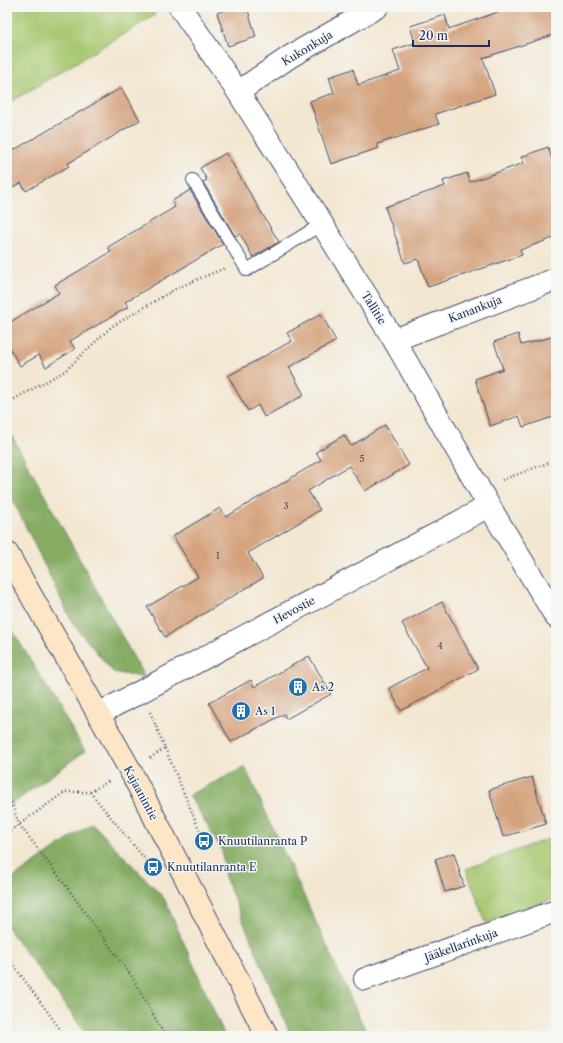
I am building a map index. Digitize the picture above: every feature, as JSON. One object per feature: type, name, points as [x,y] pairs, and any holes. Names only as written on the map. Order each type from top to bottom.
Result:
[{"type":"main road","name":"Kajaanintie","points":[[7,554],[130,770],[267,1036]]},
{"type":"street","name":"Tallitie","points":[[180,7],[238,92],[394,340],[484,497],[556,617]]},
{"type":"street","name":"Kukonkuja","points":[[238,92],[291,56],[377,7]]},
{"type":"street","name":"Kanankuja","points":[[394,340],[556,279]]},
{"type":"street","name":"Hevostie","points":[[98,714],[149,688],[484,497]]},
{"type":"street","name":"Jääkellarinkuja","points":[[365,979],[556,911]]},
{"type":"lane","points":[[193,180],[247,270],[322,224]]},
{"type":"path","points":[[7,403],[65,371],[111,327],[177,288],[242,260]]},
{"type":"path","points":[[484,497],[556,460]]},
{"type":"path","points":[[165,748],[204,841]]},
{"type":"path","points":[[7,791],[19,824],[132,977],[165,1036]]},
{"type":"path","points":[[90,792],[153,867]]},
{"type":"path","points":[[7,956],[65,1036]]},
{"type":"green space","points":[[7,7],[150,7],[155,15],[7,104]]},
{"type":"green space","points":[[7,427],[145,678],[113,672],[73,624],[7,488]]},
{"type":"green space","points":[[7,621],[85,751],[7,808]]},
{"type":"green space","points":[[245,767],[368,1036],[291,1036],[225,877],[222,850],[189,795]]},
{"type":"green space","points":[[92,823],[164,898],[225,1036],[88,1036],[7,927],[7,882]]},
{"type":"green space","points":[[556,836],[556,898],[486,923],[466,869]]},
{"type":"building","points":[[235,7],[247,7],[256,37],[228,46],[217,13]]},
{"type":"building","points":[[497,7],[556,7],[556,34],[483,58],[495,94],[435,114],[439,124],[377,144],[379,148],[331,164],[310,101],[334,93],[329,77],[353,69],[358,85],[400,71],[393,50],[415,43],[410,26],[445,15],[449,29],[498,12]]},
{"type":"building","points":[[121,88],[140,120],[67,164],[69,166],[26,191],[21,183],[7,191],[7,154]]},
{"type":"building","points":[[548,147],[556,171],[556,237],[520,250],[522,255],[428,287],[418,259],[405,263],[385,207],[445,186],[443,181],[467,173],[470,182],[524,163],[521,157]]},
{"type":"building","points":[[226,153],[279,242],[253,257],[240,234],[235,236],[203,182],[207,180],[200,168]]},
{"type":"building","points":[[190,190],[223,244],[125,302],[128,307],[70,341],[75,349],[46,367],[39,355],[20,366],[7,344],[7,324],[59,293],[55,285],[111,252],[108,247],[175,207],[172,201]]},
{"type":"building","points":[[321,314],[336,341],[289,367],[304,395],[264,417],[258,405],[248,411],[228,376],[292,341],[287,333]]},
{"type":"building","points":[[518,334],[521,345],[556,336],[556,416],[523,427],[519,416],[490,426],[475,379],[503,369],[494,342]]},
{"type":"building","points":[[385,425],[409,465],[365,491],[349,466],[308,491],[320,510],[248,553],[263,578],[165,637],[147,607],[198,577],[173,536],[220,508],[226,517],[321,460],[316,452],[344,435],[351,446]]},
{"type":"building","points":[[442,602],[478,669],[401,711],[389,688],[427,668],[402,623]]},
{"type":"building","points":[[309,656],[331,694],[286,719],[284,714],[231,742],[209,703],[251,680],[254,687]]},
{"type":"building","points":[[532,777],[546,824],[503,837],[489,790]]},
{"type":"building","points":[[454,853],[464,886],[445,892],[435,859]]},
{"type":"place","name":"As 2","points":[[298,687]]},
{"type":"place","name":"As 1","points":[[241,711]]},
{"type":"place","name":"Knuutilanranta P","points":[[204,841]]},
{"type":"place","name":"Knuutilanranta E","points":[[153,867]]}]
